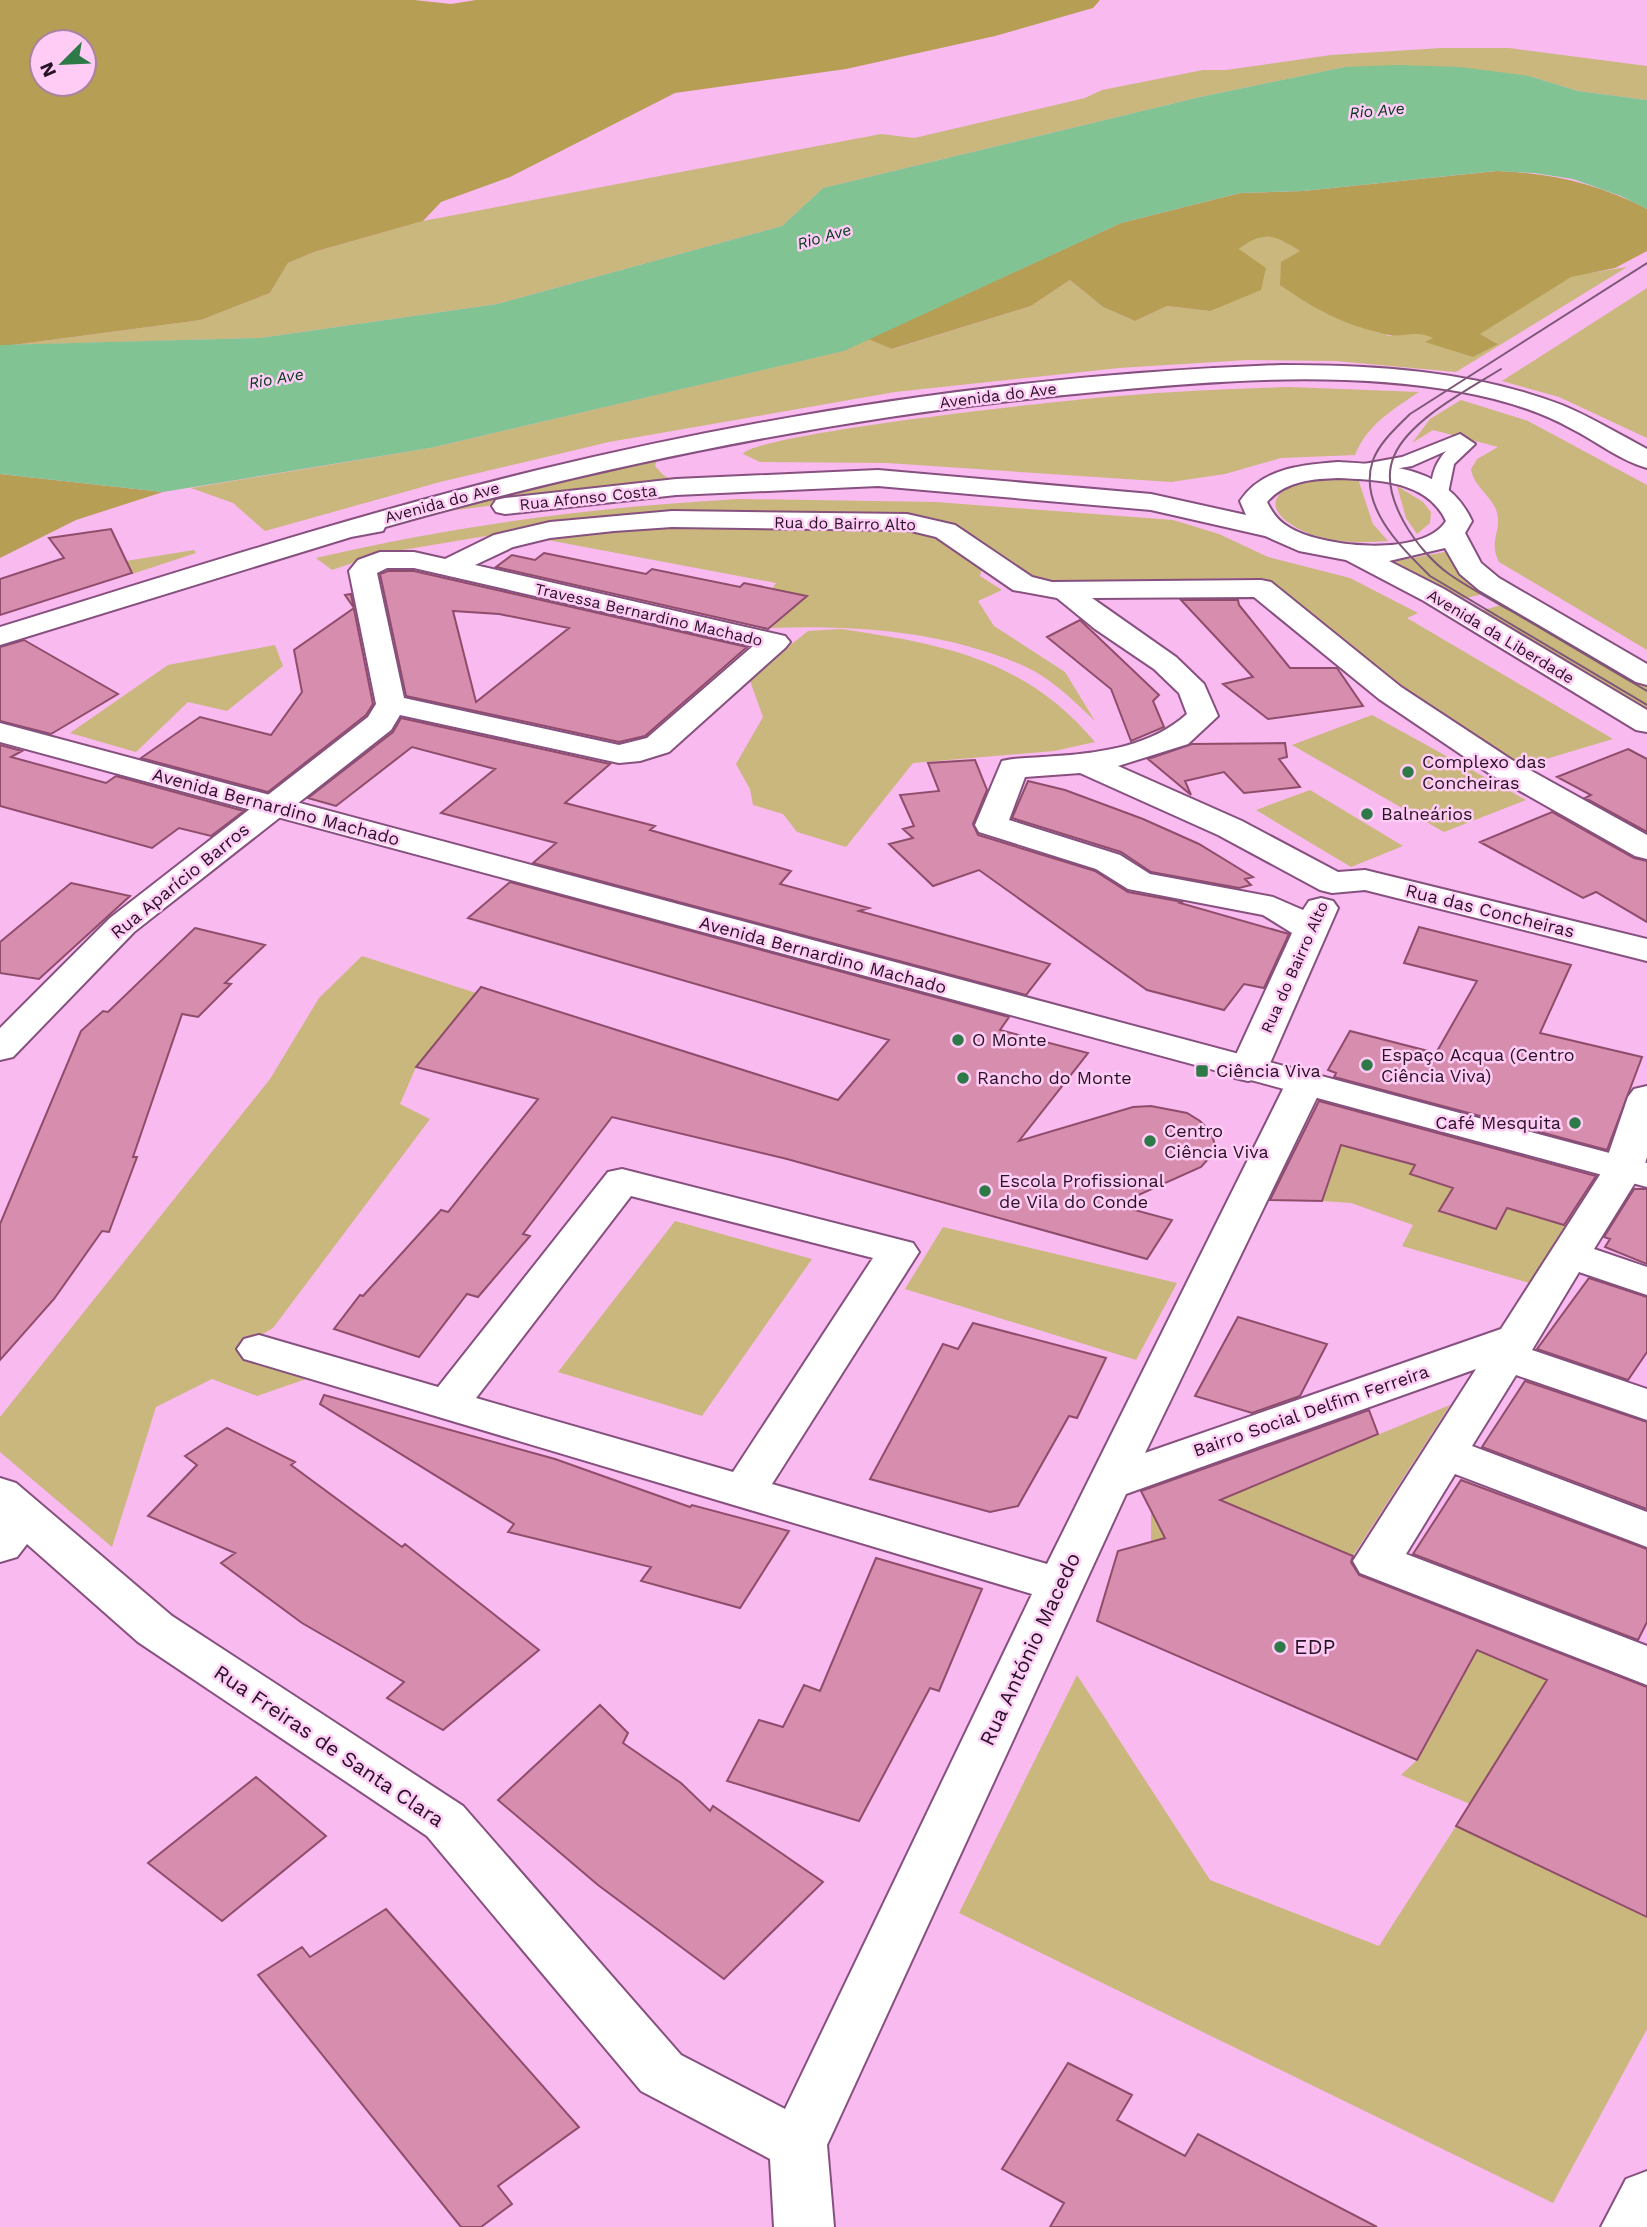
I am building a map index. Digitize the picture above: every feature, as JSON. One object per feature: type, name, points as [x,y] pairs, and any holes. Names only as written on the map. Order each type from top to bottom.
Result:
[{"type":"street","name":"Avenida do Ave","points":[[347,529],[523,480],[707,440],[948,401],[1085,385],[1195,377],[1363,375],[1429,380],[1525,402],[1569,417],[1647,460]]},
{"type":"street","points":[[707,440],[718,462],[739,472],[816,479]]},
{"type":"street","points":[[677,446],[674,456],[676,465],[686,474],[724,484]]},
{"type":"street","name":"Rua Afonso Costa","points":[[1151,502],[1262,488],[1281,479],[1307,472],[1353,471],[1408,480],[1441,494]]},
{"type":"street","name":"Rua Afonso Costa","points":[[0,636],[347,529],[547,501],[724,484],[816,479],[943,482],[1151,502],[1268,528],[1290,539],[1320,548],[1353,553]]},
{"type":"street","points":[[1262,488],[1253,501],[1255,514],[1268,528]]},
{"type":"street","points":[[1353,553],[1405,551],[1439,541],[1451,533],[1459,520],[1455,507],[1441,494]]},
{"type":"street","name":"Rua do Bairro Alto","points":[[447,568],[503,541],[550,530],[614,523],[672,519],[907,522],[945,531],[1023,584],[1064,590],[1261,588],[1390,693],[1501,767],[1647,849]]},
{"type":"street","points":[[1451,533],[1470,568],[1489,584],[1647,676]]},
{"type":"street","name":"Avenida da Liberdade","points":[[1353,553],[1434,596],[1647,723]]},
{"type":"street","name":"Travessa Bernardino Machado","points":[[392,559],[447,568],[775,642],[658,745],[640,752],[619,754],[391,704],[385,686],[363,571],[369,564],[392,559]]},
{"type":"street","points":[[1064,590],[1105,623],[1165,663],[1193,690],[1203,716],[1175,739],[1086,764],[1013,768],[991,825],[1108,862],[1140,882],[1273,907],[1311,929]]},
{"type":"street","points":[[273,805],[380,723],[391,704]]},
{"type":"street","name":"Avenida Bernardino Machado","points":[[0,732],[1635,1172]]},
{"type":"street","name":"Rua do Bairro Alto","points":[[1086,764],[1230,828],[1332,883],[1248,1070]]},
{"type":"street","name":"Rua Aparício Barros","points":[[0,1049],[122,925],[273,805]]},
{"type":"street","name":"Rua das Concheiras","points":[[1332,883],[1365,880],[1647,950]]},
{"type":"street","name":"Rua António Macedo","points":[[804,2227],[798,2145],[1108,1483],[1305,1083]]},
{"type":"street","points":[[1647,1097],[1635,1172],[1570,1255],[1377,1561],[1647,1666]]},
{"type":"street","points":[[447,1405],[622,1181],[898,1252],[744,1492]]},
{"type":"street","points":[[1570,1255],[1647,1282]]},
{"type":"street","points":[[1509,1348],[1647,1405]]},
{"type":"street","name":"Bairro Social Delfim Ferreira","points":[[1108,1483],[1509,1348]]},
{"type":"street","points":[[259,1349],[1060,1585]]},
{"type":"street","points":[[1444,1453],[1647,1530]]},
{"type":"street","name":"Rua Freiras de Santa Clara","points":[[8,1518],[155,1629],[445,1821],[661,2073],[798,2145]]},
{"type":"street","points":[[1631,2227],[1647,2198]]},
{"type":"lane","points":[[1353,471],[1406,462],[1465,441]]},
{"type":"lane","points":[[1441,494],[1441,472],[1447,457],[1465,441]]},
{"type":"shaded area","points":[[0,0],[414,0],[451,4],[476,0],[1100,0],[1093,8],[995,36],[846,69],[675,93],[510,177],[441,202],[423,221],[314,252],[288,263],[270,293],[201,320],[0,345]]},
{"type":"shaded area","points":[[1441,48],[1509,48],[1647,66],[1647,100],[1578,91],[1529,76],[1345,67],[1200,97],[823,188],[782,226],[497,304],[260,338],[13,345],[201,320],[270,293],[288,263],[314,252],[423,221],[881,134],[914,138],[1085,98],[1102,90],[1203,70],[1226,70],[1331,55]]},
{"type":"shaded area","points":[[1497,171],[1574,181],[1647,209],[1647,251],[1615,268],[1571,277],[1480,334],[1498,344],[1473,357],[1425,342],[1433,338],[1426,335],[1391,335],[1356,326],[1306,302],[1280,285],[1281,262],[1300,251],[1284,241],[1270,237],[1255,239],[1239,249],[1266,268],[1261,290],[1210,311],[1167,306],[1135,321],[1103,307],[1070,280],[1031,306],[892,349],[868,339],[1121,223],[1240,193],[1303,191]]},
{"type":"shaded area","points":[[1254,237],[1279,237],[1300,251],[1388,336],[1420,332],[1434,338],[1426,342],[1497,343],[1479,334],[1571,276],[1627,267],[1456,372],[1336,361],[1247,360],[1119,368],[895,392],[609,442],[440,482],[265,531],[233,503],[191,488],[430,448],[843,351],[868,339],[893,349],[1031,306],[1070,280],[1103,307],[1135,321],[1167,306],[1210,311],[1239,249]]},
{"type":"shaded area","points":[[1647,288],[1647,438],[1559,397],[1502,381]]},
{"type":"shaded area","points":[[1289,387],[1419,392],[1373,427],[1355,455],[1281,458],[1225,474],[1171,482],[887,463],[760,462],[743,454],[761,446],[801,436],[984,410],[1140,394]]},
{"type":"shaded area","points":[[1461,400],[1528,421],[1647,485],[1647,650],[1499,562],[1495,548],[1497,513],[1471,469],[1477,459],[1498,447],[1433,430],[1412,443],[1430,419]]},
{"type":"shaded area","points":[[657,459],[655,466],[663,475],[677,482],[440,512],[470,499]]},
{"type":"shaded area","points":[[0,474],[163,492],[76,520],[0,558]]},
{"type":"shaded area","points":[[1322,478],[1358,479],[1373,524],[1388,541],[1350,542],[1322,538],[1297,528],[1282,517],[1275,503],[1278,496],[1294,485]]},
{"type":"shaded area","points":[[1397,486],[1423,502],[1431,512],[1430,523],[1417,534],[1406,518]]},
{"type":"shaded area","points":[[739,499],[936,502],[1173,520],[1219,534],[1268,557],[1350,578],[1418,613],[1407,618],[1613,739],[1519,767],[1415,699],[1269,583],[1256,578],[1045,581],[1022,575],[960,531],[565,523],[378,554],[332,570],[316,558],[421,536],[526,519]]},
{"type":"shaded area","points":[[656,525],[928,530],[982,567],[980,576],[1002,590],[978,601],[994,626],[1065,672],[1095,721],[1044,677],[994,654],[931,638],[867,629],[771,628],[806,597],[772,589],[776,583],[537,538]]},
{"type":"shaded area","points":[[194,550],[196,553],[132,574],[126,561]]},
{"type":"shaded area","points":[[1445,552],[1492,592],[1453,601],[1385,563]]},
{"type":"shaded area","points":[[1512,602],[1647,682],[1647,716],[1473,613]]},
{"type":"shaded area","points":[[841,629],[914,641],[980,660],[1040,691],[1068,714],[1095,742],[1054,751],[913,763],[846,847],[797,832],[783,814],[753,805],[750,789],[736,764],[763,717],[749,678],[808,631]]},
{"type":"shaded area","points":[[275,645],[283,666],[227,711],[188,702],[136,752],[70,733],[168,665]]},
{"type":"shaded area","name":"Complexo das Concheiras","points":[[1372,715],[1526,800],[1444,832],[1292,745]]},
{"type":"shaded area","points":[[1310,790],[1403,846],[1351,867],[1256,810]]},
{"type":"shaded area","points":[[362,956],[476,993],[416,1067],[400,1104],[430,1119],[273,1328],[237,1349],[312,1377],[257,1396],[212,1379],[156,1407],[112,1547],[0,1452],[0,1417],[270,1079],[319,998]]},
{"type":"shaded area","points":[[1341,1145],[1380,1156],[1385,1148],[1419,1158],[1410,1174],[1453,1187],[1439,1212],[1496,1229],[1507,1208],[1571,1227],[1533,1284],[1402,1246],[1413,1225],[1351,1203],[1322,1201]]},
{"type":"shaded area","points":[[675,1221],[812,1259],[702,1416],[558,1372]]},
{"type":"shaded area","points":[[943,1227],[1177,1283],[1136,1360],[905,1289]]},
{"type":"shaded area","points":[[1450,1405],[1353,1556],[1220,1500]]},
{"type":"shaded area","points":[[1151,1510],[1647,1723],[1470,1804],[1401,1775],[1417,1760],[1464,1672],[1151,1542]]},
{"type":"shaded area","points":[[1077,1675],[1210,1880],[1379,1946],[1456,1826],[1647,1917],[1647,2029],[1553,2203],[959,1913]]},
{"type":"water","name":"Rio Ave","points":[[1345,67],[1460,67],[1529,76],[1578,91],[1647,100],[1647,209],[1621,196],[1573,179],[1496,171],[1303,191],[1240,193],[1121,223],[844,351],[430,448],[163,492],[0,474],[0,345],[260,338],[497,304],[782,226],[823,188],[1200,97]]},
{"type":"building","points":[[111,529],[132,573],[0,615],[0,579],[64,558],[49,538]]},
{"type":"building","points":[[544,553],[646,574],[652,569],[740,587],[744,583],[807,596],[768,629],[496,567],[512,555],[535,560]]},
{"type":"building","points":[[388,571],[414,571],[747,647],[645,736],[619,742],[406,696],[380,574]],"holes":[[[453,611],[499,614],[569,628],[476,702]]]},
{"type":"building","points":[[351,594],[354,608],[345,595]]},
{"type":"building","points":[[1181,600],[1238,600],[1239,605],[1290,668],[1337,668],[1363,706],[1268,719],[1223,684],[1253,677]]},
{"type":"building","points":[[354,608],[373,704],[366,715],[268,792],[141,758],[200,717],[271,735],[302,692],[294,650]]},
{"type":"building","points":[[1080,620],[1159,695],[1153,701],[1164,727],[1131,741],[1111,689],[1047,637]]},
{"type":"building","points":[[24,640],[118,694],[51,734],[0,721],[0,647]]},
{"type":"building","points":[[401,718],[610,764],[565,803],[655,826],[650,830],[791,871],[780,884],[869,908],[859,911],[1050,964],[1026,995],[533,863],[556,843],[441,813],[495,769],[412,747],[336,806],[308,798],[393,732]]},
{"type":"building","points":[[1285,743],[1287,757],[1279,759],[1300,787],[1244,793],[1224,772],[1185,781],[1191,795],[1148,759],[1192,744]]},
{"type":"building","points":[[0,745],[22,751],[11,757],[106,783],[116,776],[244,811],[211,836],[179,828],[152,848],[0,806]]},
{"type":"building","points":[[1628,749],[1647,759],[1647,832],[1585,798],[1591,795],[1557,777]]},
{"type":"building","points":[[975,760],[987,790],[973,824],[978,835],[1095,871],[1128,892],[1183,902],[1180,903],[1289,934],[1264,988],[1244,984],[1224,1010],[1147,990],[979,870],[933,886],[889,844],[913,838],[903,829],[914,826],[900,795],[939,791],[928,763]]},
{"type":"building","points":[[1028,781],[1065,790],[1143,819],[1199,844],[1253,877],[1245,879],[1251,885],[1239,888],[1151,872],[1121,852],[1012,818]]},
{"type":"building","points":[[1552,812],[1634,858],[1647,861],[1647,922],[1596,892],[1583,898],[1480,842]]},
{"type":"building","points":[[510,882],[1009,1017],[1000,1030],[1088,1053],[1019,1141],[1133,1107],[1151,1106],[1187,1113],[1200,1121],[1211,1132],[1215,1145],[1211,1156],[1201,1167],[1116,1205],[1172,1220],[1147,1259],[787,1159],[612,1117],[523,1234],[530,1236],[478,1297],[467,1294],[419,1357],[334,1329],[360,1295],[363,1296],[441,1210],[448,1212],[538,1099],[416,1067],[481,987],[838,1100],[889,1040],[468,918]]},
{"type":"building","points":[[71,883],[130,896],[39,979],[0,973],[0,942]]},
{"type":"building","points":[[1419,927],[1571,965],[1540,1033],[1642,1057],[1607,1150],[1334,1077],[1336,1073],[1328,1070],[1350,1031],[1436,1053],[1477,981],[1404,963]]},
{"type":"building","points":[[195,928],[265,945],[225,983],[231,984],[198,1017],[182,1014],[133,1157],[137,1157],[109,1232],[102,1231],[54,1299],[0,1360],[0,1224],[81,1031],[103,1011],[108,1012]]},
{"type":"building","points":[[1319,1101],[1596,1176],[1564,1225],[1507,1208],[1496,1229],[1439,1211],[1453,1188],[1410,1174],[1415,1165],[1341,1145],[1322,1201],[1270,1200]]},
{"type":"building","points":[[1634,1189],[1647,1189],[1647,1264],[1605,1247],[1610,1239],[1604,1237]]},
{"type":"building","points":[[1589,1278],[1647,1297],[1647,1352],[1628,1380],[1537,1349]]},
{"type":"building","points":[[1238,1317],[1327,1344],[1300,1396],[1252,1413],[1195,1396]]},
{"type":"building","points":[[973,1323],[1106,1358],[1077,1418],[1069,1416],[1018,1506],[990,1512],[870,1479],[943,1344],[958,1349]]},
{"type":"building","points":[[1525,1381],[1647,1422],[1647,1509],[1482,1447]]},
{"type":"building","points":[[324,1395],[555,1459],[690,1507],[692,1505],[789,1531],[740,1608],[641,1581],[651,1567],[508,1532],[514,1524],[320,1404]]},
{"type":"building","points":[[1369,1410],[1378,1434],[1220,1500],[1353,1556],[1351,1562],[1359,1575],[1647,1687],[1647,1917],[1456,1826],[1547,1680],[1477,1650],[1417,1760],[1097,1621],[1118,1551],[1165,1538],[1141,1491]]},
{"type":"building","points":[[227,1428],[295,1462],[291,1465],[402,1547],[405,1544],[539,1650],[443,1730],[387,1698],[404,1682],[302,1623],[221,1563],[235,1553],[148,1516],[197,1465],[185,1456]]},
{"type":"building","points":[[1461,1480],[1647,1549],[1647,1622],[1638,1640],[1413,1554]]},
{"type":"building","points":[[876,1558],[982,1589],[939,1691],[930,1688],[859,1821],[727,1781],[759,1720],[783,1727],[804,1685],[820,1691]]},
{"type":"building","points":[[600,1705],[628,1733],[623,1743],[681,1783],[710,1811],[713,1806],[823,1882],[724,1979],[598,1885],[498,1800]]},
{"type":"building","points":[[256,1777],[326,1836],[222,1921],[148,1863]]},
{"type":"building","points":[[386,1909],[579,2127],[498,2186],[512,2204],[481,2227],[461,2227],[258,1975],[302,1947],[310,1957]]},
{"type":"building","points":[[1068,2063],[1132,2095],[1117,2120],[1185,2156],[1198,2134],[1377,2227],[1050,2227],[1064,2203],[1002,2169]]},
{"type":"tram line","points":[[1647,263],[1410,414],[1380,447],[1373,460],[1370,477],[1371,494],[1385,525],[1430,576],[1647,705]]},
{"type":"tram line","points":[[1501,369],[1441,406],[1402,443],[1394,456],[1390,471],[1396,505],[1413,537],[1449,574],[1647,691]]},
{"type":"place","name":"Complexo das Concheiras","points":[[1408,772]]},
{"type":"place","name":"Balneários","points":[[1367,814]]},
{"type":"place","name":"O Monte","points":[[958,1040]]},
{"type":"place","name":"Espaço Acqua (Centro Ciência Viva)","points":[[1367,1065]]},
{"type":"place","name":"Ciência Viva","points":[[1202,1071]]},
{"type":"place","name":"Rancho do Monte","points":[[963,1078]]},
{"type":"place","name":"Café Mesquita","points":[[1575,1123]]},
{"type":"place","name":"Centro Ciência Viva","points":[[1150,1141]]},
{"type":"place","name":"Escola Profissional de Vila do Conde","points":[[985,1191]]},
{"type":"place","name":"EDP","points":[[1280,1647]]}]
